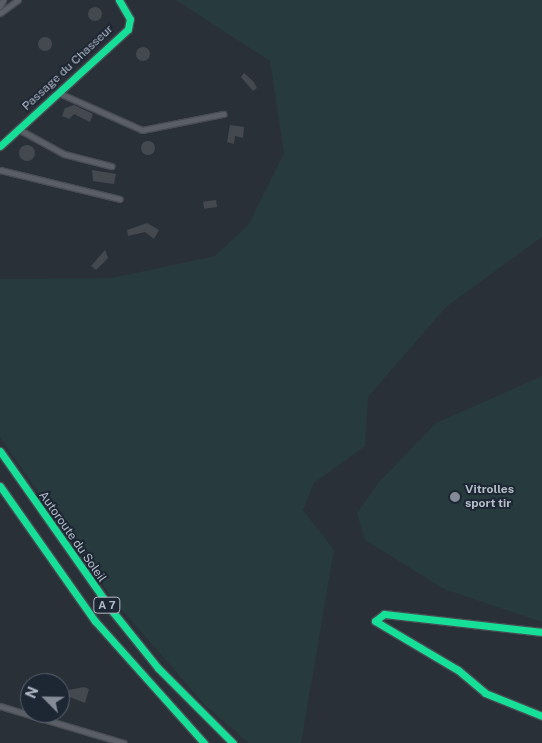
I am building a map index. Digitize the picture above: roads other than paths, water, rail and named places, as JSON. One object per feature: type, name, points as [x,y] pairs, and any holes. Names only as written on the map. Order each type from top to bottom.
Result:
[{"type":"main road","name":"Passage du Chasseur","points":[[0,146],[20,130],[44,102],[59,93],[131,24],[119,0]]},
{"type":"main road","name":"Autoroute du Soleil","points":[[0,451],[113,612],[158,668],[233,743]]},
{"type":"main road","name":"A 7","points":[[0,486],[95,621],[204,743]]},
{"type":"main road","points":[[542,632],[384,614],[375,621],[458,670],[485,693],[542,716]]},
{"type":"street","points":[[0,6],[3,0]]},
{"type":"street","points":[[0,13],[18,0]]},
{"type":"street","points":[[59,93],[142,130],[223,114]]},
{"type":"street","points":[[20,130],[72,157],[111,166]]},
{"type":"street","points":[[0,170],[120,198]]},
{"type":"street","points":[[0,706],[124,743]]},
{"type":"place","name":"Vitrolles sport tir","points":[[455,497]]}]
